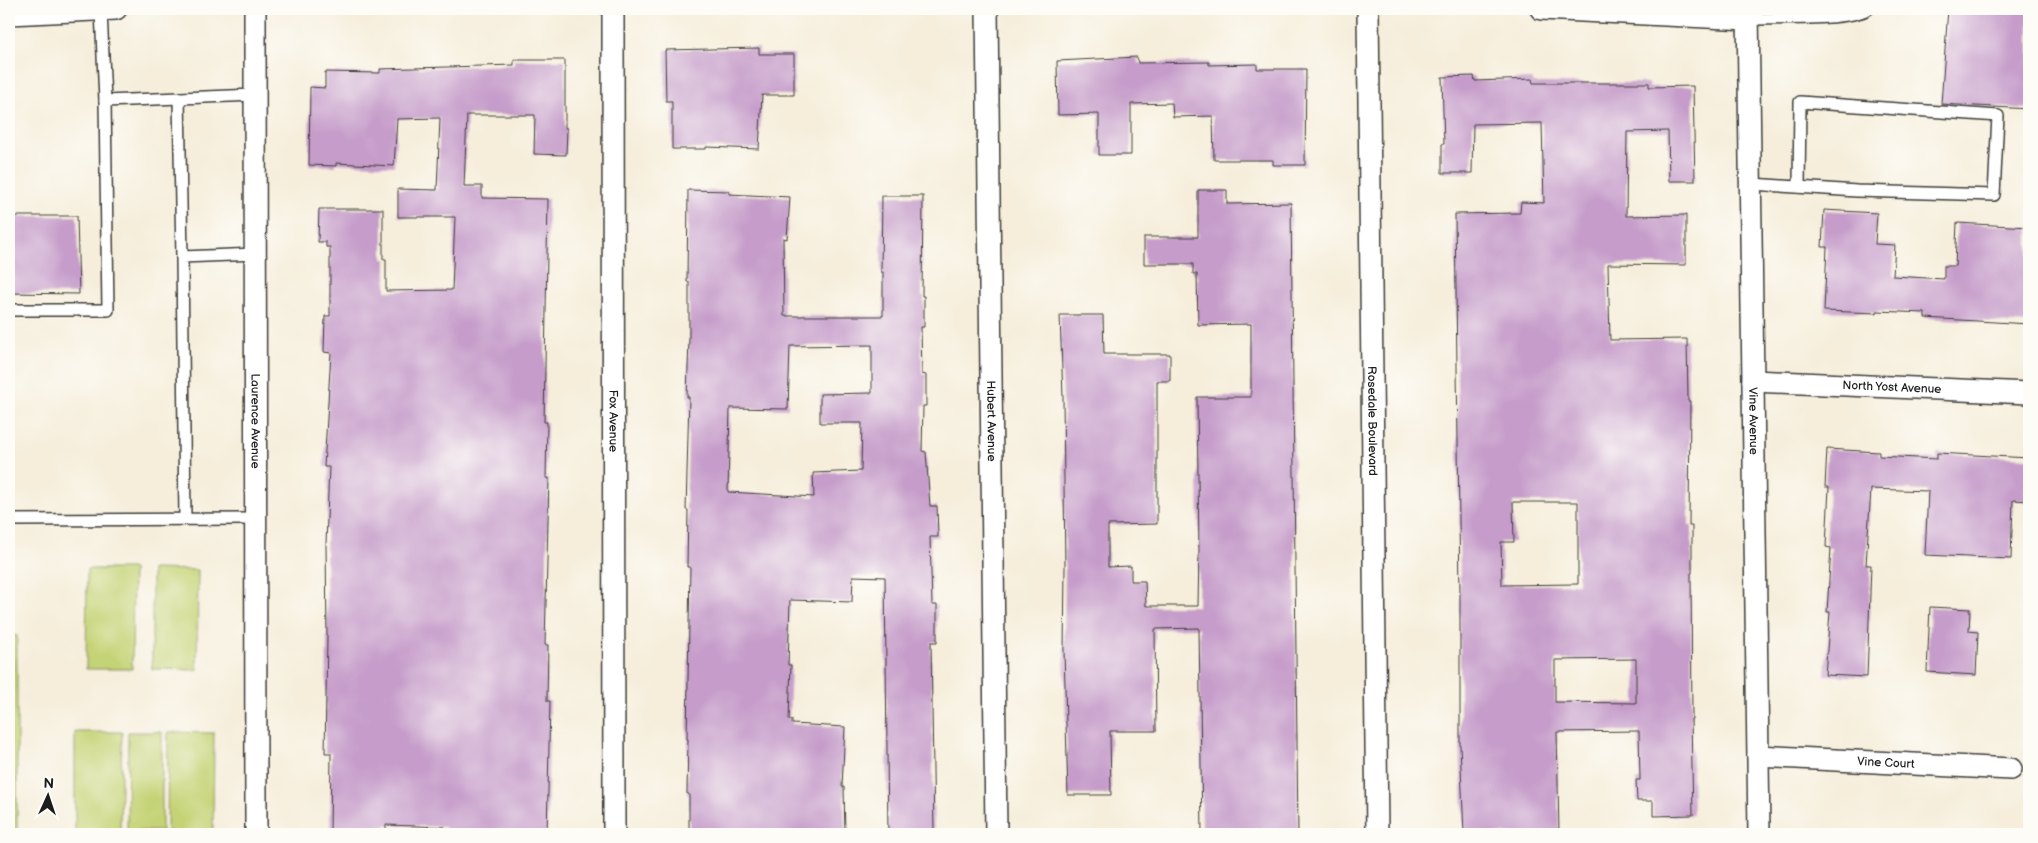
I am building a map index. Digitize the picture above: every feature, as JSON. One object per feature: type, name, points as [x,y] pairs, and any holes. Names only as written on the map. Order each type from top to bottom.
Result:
[{"type":"street","points":[[9,14],[109,9]]},
{"type":"street","name":"Laurence Avenue","points":[[256,9],[256,834]]},
{"type":"street","name":"Fox Avenue","points":[[613,9],[614,834]]},
{"type":"street","name":"Hubert Avenue","points":[[986,9],[996,834]]},
{"type":"street","name":"Rosedale Boulevard","points":[[1368,9],[1377,834]]},
{"type":"street","points":[[1541,9],[1748,14]]},
{"type":"street","name":"Vine Avenue","points":[[1748,14],[1759,834]]},
{"type":"street","name":"North Yost Avenue","points":[[1753,381],[2029,394]]},
{"type":"street","name":"Vine Court","points":[[1758,756],[2011,769]]},
{"type":"lane","points":[[9,310],[108,310],[105,102],[109,9]]},
{"type":"lane","points":[[1748,14],[1822,17],[1861,13],[1868,9]]},
{"type":"lane","points":[[105,102],[255,94]]},
{"type":"lane","points":[[179,98],[185,519]]},
{"type":"lane","points":[[1751,184],[1857,191],[1994,195],[1998,116],[1800,102],[1799,187]]},
{"type":"lane","points":[[182,257],[256,254]]},
{"type":"lane","points":[[9,520],[256,519]]},
{"type":"green space","points":[[87,569],[133,569],[132,669],[86,669]]},
{"type":"green space","points":[[152,569],[198,570],[197,670],[152,669]]},
{"type":"green space","points":[[9,636],[17,636],[17,834],[9,834]]},
{"type":"green space","points":[[75,732],[122,732],[120,832],[75,832]]},
{"type":"green space","points":[[128,732],[162,732],[162,831],[127,831]]},
{"type":"green space","points":[[168,732],[214,733],[213,833],[167,832]]},
{"type":"building","points":[[1948,9],[2029,9],[2029,109],[1941,104]]},
{"type":"building","points":[[759,48],[759,54],[794,54],[794,95],[762,95],[759,149],[706,147],[706,149],[672,149],[672,101],[666,101],[665,50]]},
{"type":"building","points":[[1137,57],[1138,63],[1209,62],[1209,65],[1257,64],[1257,69],[1306,69],[1305,165],[1273,165],[1273,160],[1214,160],[1213,116],[1173,117],[1172,103],[1131,104],[1131,155],[1099,155],[1099,114],[1058,115],[1057,61]]},
{"type":"building","points":[[514,60],[565,60],[566,155],[534,154],[535,115],[467,115],[464,186],[482,186],[482,198],[548,199],[544,422],[547,422],[546,478],[549,478],[545,645],[548,645],[547,701],[550,701],[547,834],[444,834],[445,827],[386,825],[386,834],[330,834],[331,753],[325,753],[326,544],[329,467],[324,467],[331,353],[324,352],[325,316],[330,316],[330,247],[326,247],[326,242],[318,242],[319,209],[383,209],[383,259],[386,259],[386,291],[452,290],[455,217],[398,217],[398,189],[437,190],[440,118],[397,119],[394,166],[336,163],[336,166],[309,165],[310,87],[325,88],[325,72],[380,73],[380,69],[514,65]]},
{"type":"building","points":[[1474,76],[1475,81],[1532,79],[1533,83],[1649,83],[1649,87],[1693,86],[1695,181],[1669,181],[1668,131],[1627,132],[1626,216],[1686,215],[1686,265],[1608,264],[1610,340],[1687,339],[1688,401],[1690,401],[1689,526],[1692,526],[1691,719],[1693,815],[1653,816],[1653,801],[1637,801],[1636,780],[1640,780],[1639,731],[1557,732],[1559,834],[1464,834],[1460,745],[1455,214],[1520,213],[1521,202],[1544,203],[1542,123],[1473,124],[1472,173],[1442,173],[1442,144],[1444,144],[1442,77]],"holes":[[[1513,502],[1578,502],[1578,584],[1502,585],[1501,542],[1514,542]],[[1636,659],[1636,703],[1555,702],[1555,660]]]},
{"type":"building","points":[[688,190],[729,191],[729,194],[790,197],[787,239],[783,238],[784,316],[883,316],[883,272],[881,272],[882,196],[923,196],[922,296],[924,296],[924,327],[921,327],[922,374],[926,375],[926,406],[923,406],[922,451],[926,452],[930,506],[937,506],[938,537],[930,537],[932,605],[937,605],[937,642],[931,642],[934,834],[888,834],[885,577],[853,576],[852,602],[790,600],[788,665],[791,665],[789,720],[792,720],[792,724],[845,727],[842,787],[844,787],[845,834],[689,834],[687,739],[690,567],[687,567],[688,510],[686,510],[689,397],[687,397],[689,282],[687,282]],"holes":[[[872,345],[872,393],[820,394],[820,423],[862,423],[861,471],[813,473],[814,497],[728,492],[730,408],[788,409],[790,346]]]},
{"type":"building","points":[[1198,190],[1227,190],[1227,204],[1291,203],[1298,834],[1258,834],[1258,832],[1202,834],[1199,628],[1155,629],[1156,731],[1110,731],[1111,795],[1068,795],[1064,650],[1063,397],[1060,315],[1103,315],[1104,354],[1170,354],[1170,381],[1157,381],[1157,524],[1108,525],[1108,567],[1131,566],[1131,581],[1145,581],[1146,606],[1198,606],[1197,397],[1251,397],[1251,324],[1198,325],[1197,274],[1193,274],[1193,264],[1144,264],[1144,237],[1198,237]]},
{"type":"building","points":[[1824,210],[1877,213],[1875,244],[1895,245],[1893,276],[1944,279],[1944,266],[1955,266],[1957,223],[2029,227],[2029,324],[1925,318],[1925,313],[1824,311],[1827,247],[1822,247]]},
{"type":"building","points":[[9,216],[77,216],[79,294],[9,293]]},
{"type":"building","points":[[1827,449],[1879,452],[1879,456],[1937,459],[1937,453],[2029,458],[2029,501],[2013,500],[2011,559],[1925,555],[1928,491],[1871,489],[1866,565],[1871,565],[1867,677],[1825,675],[1830,612],[1827,612],[1831,548],[1826,547],[1829,487],[1825,487]]},
{"type":"building","points":[[1930,607],[1970,609],[1969,631],[1978,632],[1976,675],[1927,672]]}]
